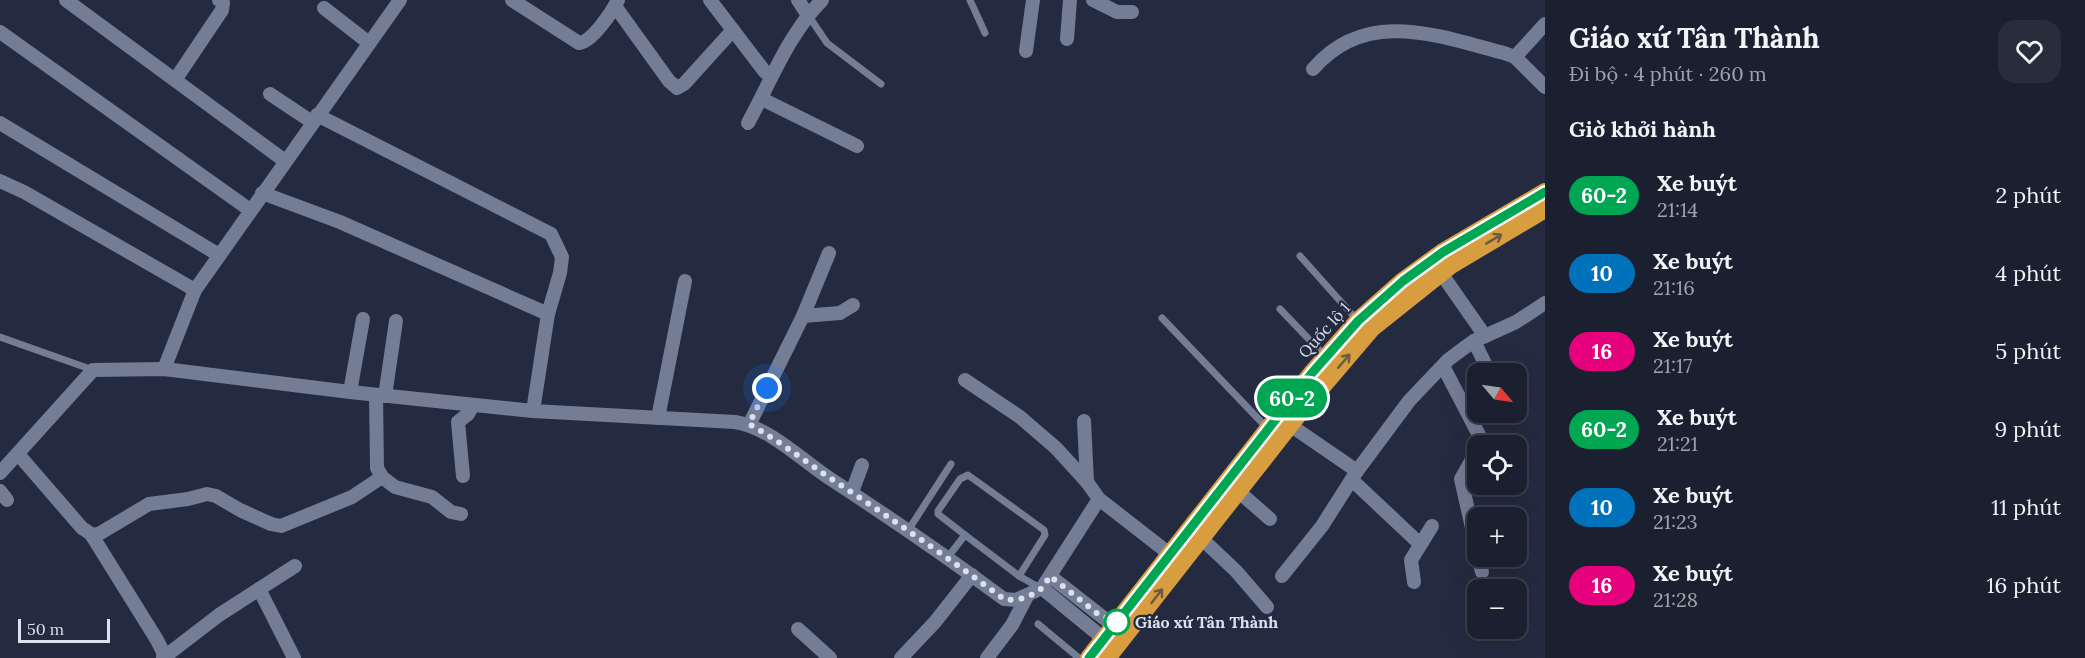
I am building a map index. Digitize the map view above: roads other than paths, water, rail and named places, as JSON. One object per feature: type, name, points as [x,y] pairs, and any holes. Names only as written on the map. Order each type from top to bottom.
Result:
[{"type":"highway","name":"Quốc lộ 1","points":[[1089,658],[1268,429],[1358,321],[1403,281],[1443,252],[1545,192]]},
{"type":"highway","points":[[1107,658],[1290,425],[1372,328],[1451,265],[1545,209]]},
{"type":"street","points":[[66,0],[285,160]]},
{"type":"street","points":[[175,80],[222,10],[223,3],[219,0]]},
{"type":"street","points":[[164,369],[195,290],[400,0]]},
{"type":"street","points":[[512,0],[582,44],[589,39],[617,3],[669,81],[677,88],[684,84],[733,30]]},
{"type":"street","points":[[710,0],[765,72],[771,76]]},
{"type":"street","points":[[798,0],[808,15]]},
{"type":"street","points":[[748,123],[762,99],[771,76],[808,15],[822,0]]},
{"type":"street","points":[[1026,51],[1033,0]]},
{"type":"street","points":[[1067,39],[1070,0]]},
{"type":"street","points":[[1093,0],[1111,11],[1132,12]]},
{"type":"street","points":[[324,8],[369,43]]},
{"type":"street","points":[[1515,57],[1545,24]]},
{"type":"street","points":[[1313,69],[1326,55],[1340,45],[1382,31],[1397,29],[1451,39],[1515,57],[1545,87]]},
{"type":"street","points":[[0,32],[250,210]]},
{"type":"street","points":[[270,94],[315,119],[551,234],[562,256],[560,273],[548,314],[533,411]]},
{"type":"street","points":[[762,99],[857,146]]},
{"type":"street","points":[[0,123],[219,255]]},
{"type":"street","points":[[0,181],[195,290]]},
{"type":"street","points":[[262,193],[340,222],[548,314]]},
{"type":"street","points":[[749,424],[803,316],[829,254]]},
{"type":"street","points":[[1441,273],[1480,339],[1487,363]]},
{"type":"street","points":[[658,418],[685,281]]},
{"type":"street","points":[[1281,576],[1322,526],[1354,475],[1408,401],[1443,366],[1480,339],[1516,322],[1545,303]]},
{"type":"street","points":[[803,316],[840,313],[853,305]]},
{"type":"street","points":[[350,392],[363,319]]},
{"type":"street","points":[[396,321],[381,395],[377,468],[382,477],[395,487],[432,497],[451,512],[461,514]]},
{"type":"street","points":[[1443,366],[1479,435]]},
{"type":"street","points":[[0,473],[93,370],[164,369],[350,392],[533,411],[749,424],[909,529],[1004,599],[1016,600],[1042,588],[1099,499]]},
{"type":"street","points":[[965,380],[1020,417],[1056,448],[1099,499],[1171,555]]},
{"type":"street","points":[[463,476],[458,422],[468,414],[473,405]]},
{"type":"street","points":[[1084,421],[1087,482]]},
{"type":"street","points":[[1290,425],[1354,475],[1420,544]]},
{"type":"street","points":[[18,454],[82,528],[91,534],[157,640],[163,652],[163,658]]},
{"type":"street","points":[[852,492],[862,465]]},
{"type":"street","points":[[1467,468],[1461,479],[1467,507]]},
{"type":"street","points":[[91,534],[101,534],[149,504],[207,494],[216,495],[240,510],[281,526],[352,497],[382,477]]},
{"type":"street","points":[[1238,491],[1270,519]]},
{"type":"street","points":[[1414,582],[1411,560],[1432,526]]},
{"type":"street","points":[[1201,538],[1236,571],[1267,607]]},
{"type":"street","points":[[163,658],[219,615],[295,567]]},
{"type":"street","points":[[1481,567],[1482,572]]},
{"type":"street","points":[[901,658],[935,622],[972,575]]},
{"type":"street","points":[[1050,576],[1109,633]]},
{"type":"street","points":[[1042,588],[1109,633]]},
{"type":"street","points":[[259,589],[294,658]]},
{"type":"street","points":[[987,658],[1012,626],[1028,596]]},
{"type":"street","points":[[798,629],[830,658]]},
{"type":"lane","points":[[970,0],[985,33]]},
{"type":"lane","points":[[808,15],[827,43],[881,84]]},
{"type":"lane","points":[[1300,256],[1358,321]]},
{"type":"lane","points":[[1280,309],[1326,357]]},
{"type":"lane","points":[[1162,318],[1268,429]]},
{"type":"lane","points":[[0,337],[93,370]]},
{"type":"lane","points":[[909,529],[951,464]]},
{"type":"lane","points":[[1019,576],[1046,535],[1044,530],[968,475],[960,478],[938,514],[1019,576],[1042,588]]},
{"type":"lane","points":[[948,557],[965,535]]},
{"type":"lane","points":[[1038,624],[1079,658]]},
{"type":"place","name":"Giáo xứ Tân Thành","points":[[1117,622]]}]
